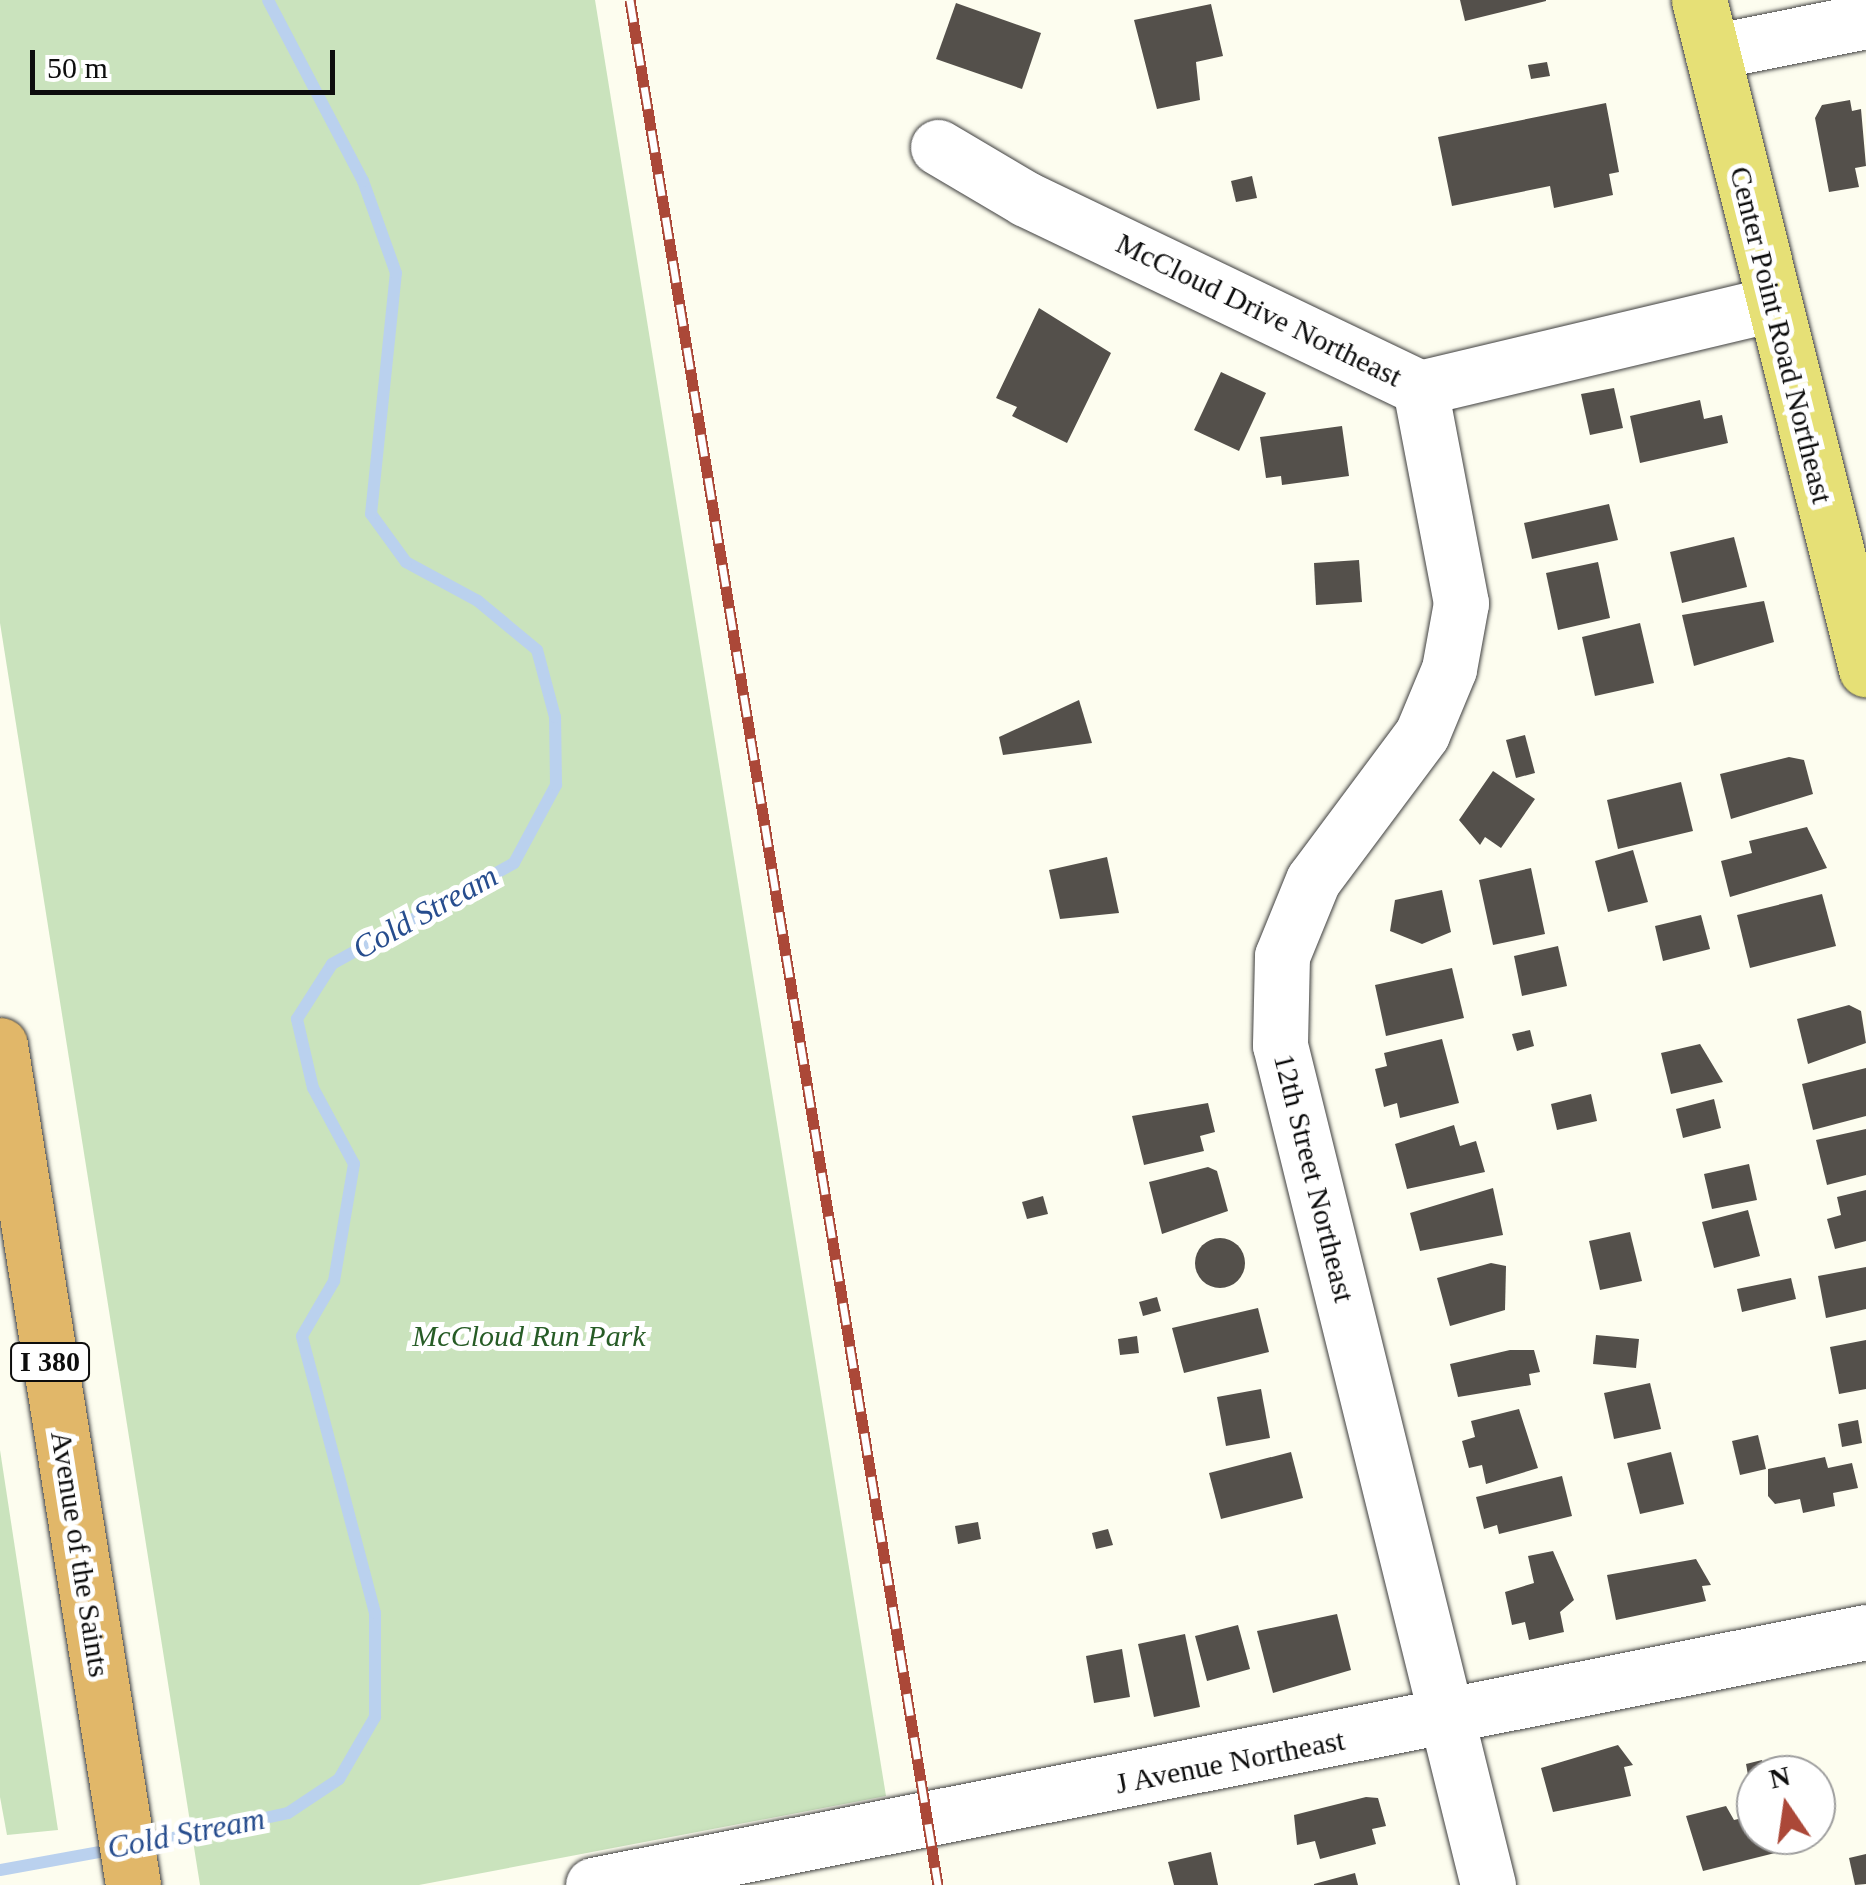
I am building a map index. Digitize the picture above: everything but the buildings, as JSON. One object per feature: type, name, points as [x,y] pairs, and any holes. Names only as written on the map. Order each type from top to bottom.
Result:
[{"type":"highway","name":"Avenue of the Saints","points":[[0,1044],[133,1885]]},
{"type":"main road","name":"Center Point Road Northeast","points":[[1698,0],[1772,304],[1862,637]]},
{"type":"street","points":[[1712,52],[1866,20]]},
{"type":"street","name":"McCloud Drive Northeast","points":[[938,147],[1026,199],[1420,388],[1772,304]]},
{"type":"street","name":"12th Street Northeast","points":[[1420,388],[1460,602],[1449,669],[1422,734],[1313,880],[1282,956],[1280,1045],[1488,1885]]},
{"type":"street","name":"J Avenue Northeast","points":[[593,1885],[1447,1719],[1866,1632]]},
{"type":"green space","name":"McCloud Run Park","points":[[0,0],[595,0],[886,1796],[419,1885],[200,1885],[0,623]]},
{"type":"green space","points":[[0,1450],[58,1830],[7,1835],[0,1797]]},
{"type":"waterway","name":"Cold Stream","points":[[140,1845],[288,1813],[339,1779],[375,1717],[375,1613],[302,1336],[334,1281],[354,1164],[313,1088],[297,1019],[332,964],[514,863],[556,785],[555,717],[537,650],[478,601],[406,562],[371,514],[396,273],[363,181],[268,0]]},
{"type":"waterway","name":"Cold Stream","points":[[0,1870],[115,1849]]},
{"type":"railway","points":[[630,0],[938,1885]]}]
